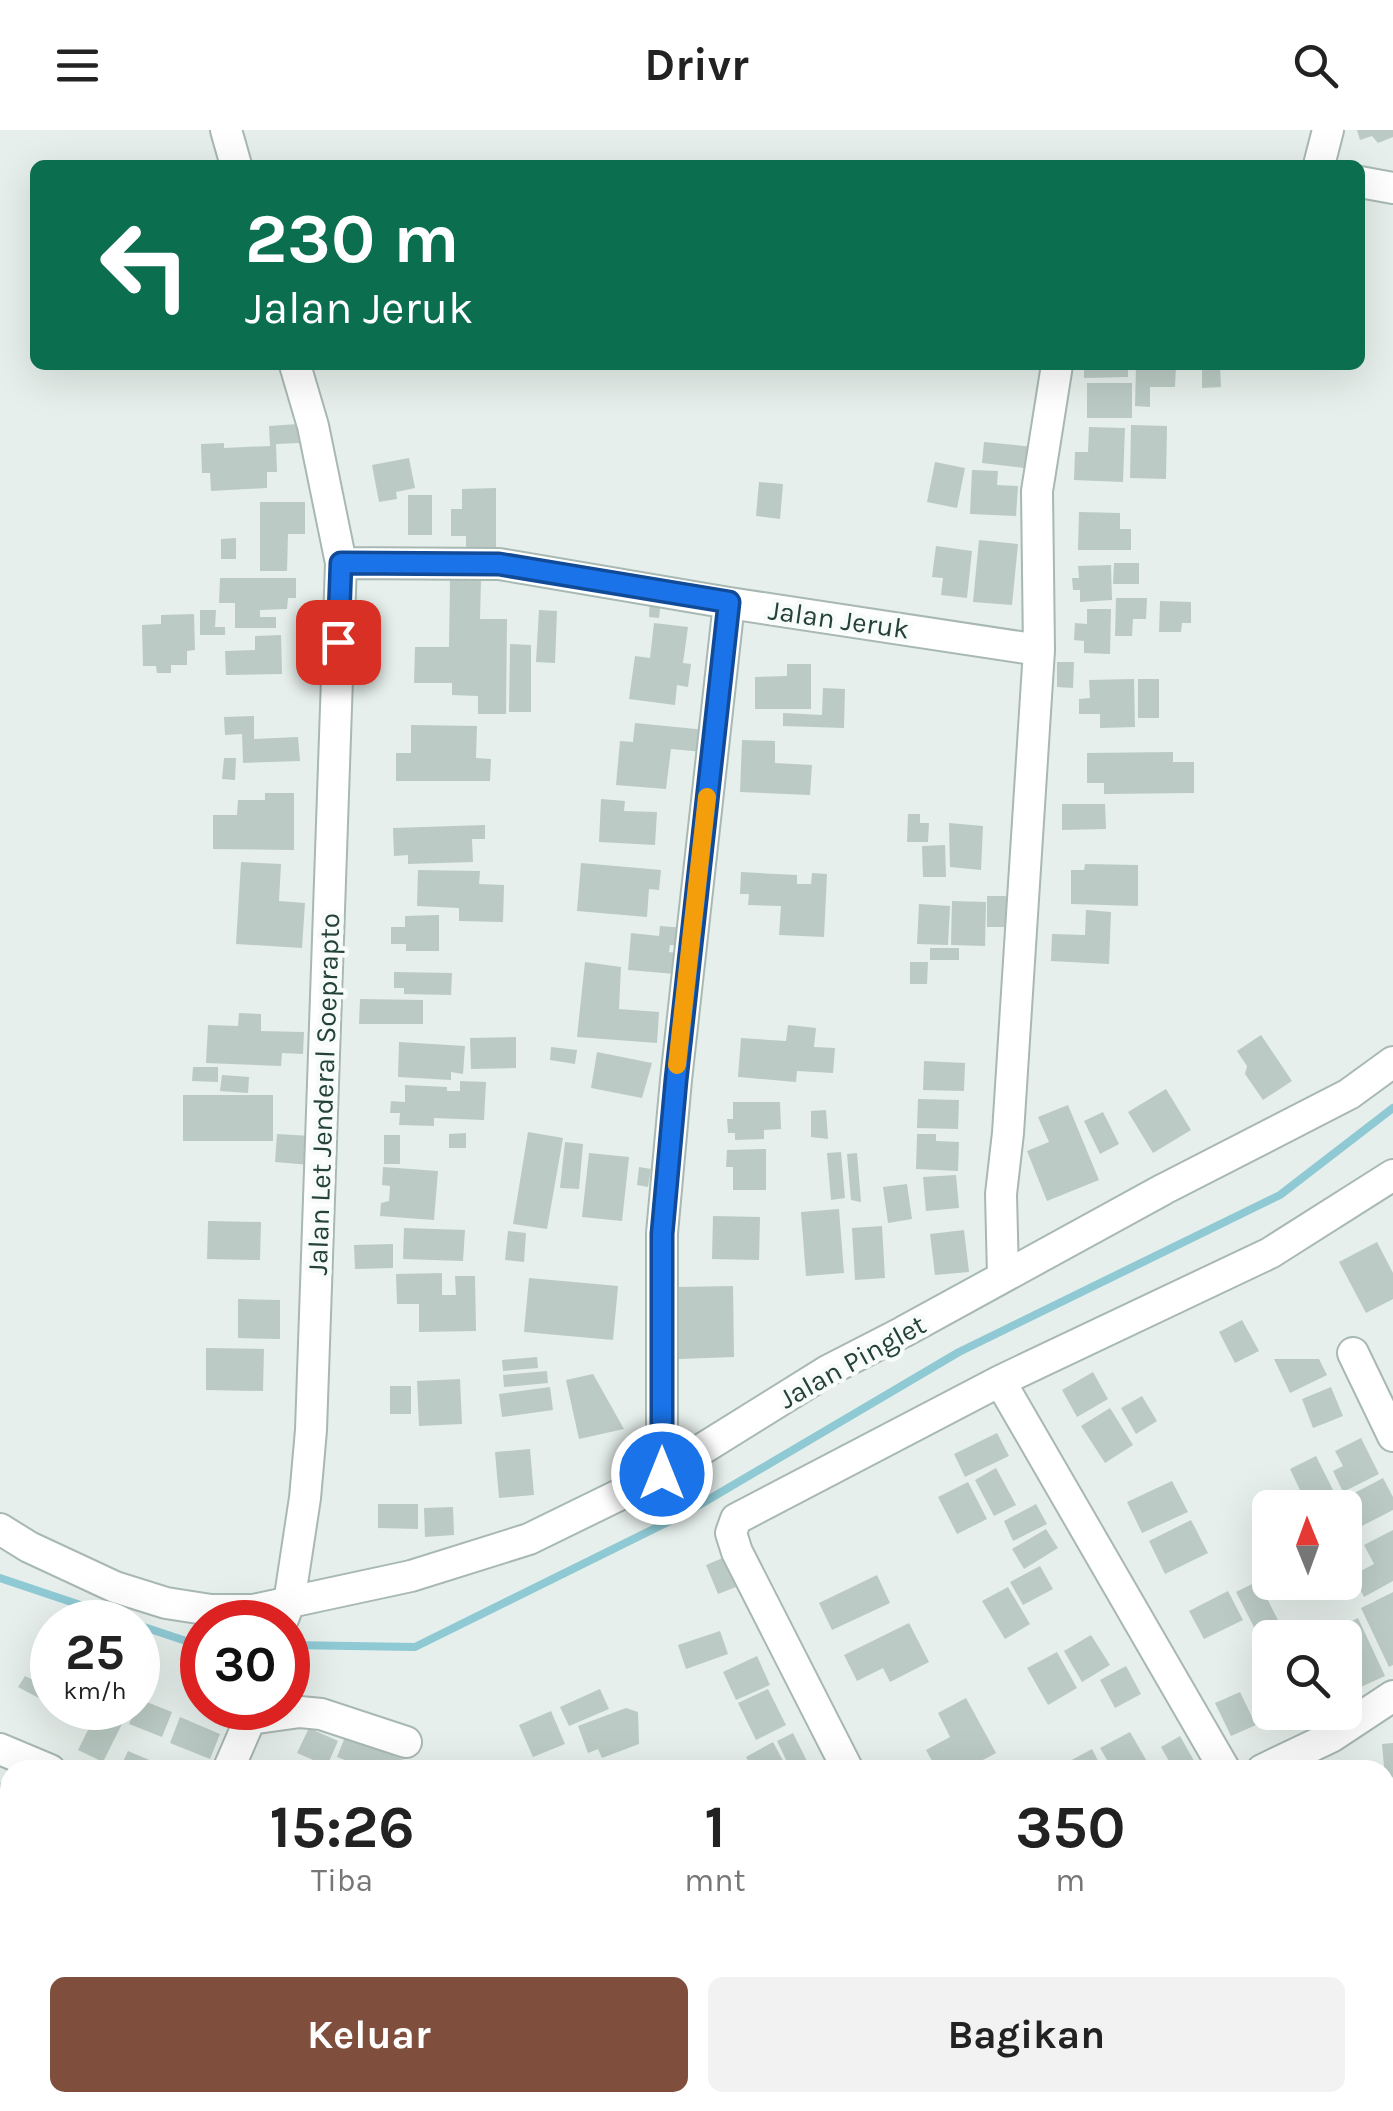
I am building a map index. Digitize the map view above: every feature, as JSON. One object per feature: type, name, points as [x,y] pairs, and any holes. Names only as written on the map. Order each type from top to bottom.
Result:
[{"type":"street","points":[[226,130],[235,160]]},
{"type":"street","points":[[1319,160],[1328,130]]},
{"type":"street","points":[[1365,183],[1393,188]]},
{"type":"street","name":"Jalan Let Jenderal Soeprapto","points":[[288,1600],[311,1430],[341,563],[313,426],[296,370]]},
{"type":"street","points":[[1004,1276],[1001,1194],[1039,650],[1038,491],[1055,370]]},
{"type":"street","name":"Jalan Jeruk","points":[[341,563],[499,564],[1039,650]]},
{"type":"street","points":[[662,1474],[662,1234],[729,602]]},
{"type":"street","name":"Jalan Pinglet","points":[[310,1606],[529,1539],[662,1474],[829,1370],[1349,1094],[1393,1062]]},
{"type":"street","points":[[843,1760],[737,1552],[733,1523],[741,1514],[1000,1381],[1270,1253],[1393,1174]]},
{"type":"street","points":[[1353,1354],[1393,1436]]},
{"type":"street","points":[[1000,1381],[1219,1760]]},
{"type":"street","name":"Jalan Pinglet","points":[[0,1529],[29,1548],[115,1587],[180,1604]]},
{"type":"street","points":[[1283,1760],[1331,1737],[1393,1696]]},
{"type":"street","points":[[310,1713],[406,1742]]},
{"type":"street","points":[[232,1760],[245,1730]]},
{"type":"street","points":[[0,1748],[27,1760]]},
{"type":"building","points":[[1357,130],[1393,130],[1393,137],[1378,143],[1372,136],[1360,140]]},
{"type":"building","points":[[1084,370],[1128,370],[1128,377],[1084,378]]},
{"type":"building","points":[[1136,370],[1176,370],[1175,387],[1150,387],[1150,407],[1135,406]]},
{"type":"building","points":[[1202,370],[1220,370],[1221,387],[1202,388]]},
{"type":"building","points":[[1087,383],[1132,383],[1132,418],[1087,418]]},
{"type":"building","points":[[298,424],[299,443],[276,444],[277,472],[267,472],[267,488],[211,491],[210,473],[202,473],[201,444],[224,443],[224,448],[270,446],[269,426]]},
{"type":"building","points":[[1131,425],[1167,426],[1166,479],[1130,478]]},
{"type":"building","points":[[1089,427],[1125,428],[1123,482],[1074,480],[1075,452],[1088,452]]},
{"type":"building","points":[[984,442],[1035,447],[1033,469],[982,463]]},
{"type":"building","points":[[409,458],[415,488],[396,492],[397,499],[379,502],[372,465]]},
{"type":"building","points":[[935,462],[965,468],[957,508],[927,502]]},
{"type":"building","points":[[972,470],[998,471],[997,485],[1018,486],[1016,516],[970,514]]},
{"type":"building","points":[[759,482],[783,484],[780,519],[756,516]]},
{"type":"building","points":[[496,488],[496,549],[466,549],[466,536],[451,536],[451,509],[462,509],[462,489]]},
{"type":"building","points":[[408,495],[432,495],[432,535],[408,535]]},
{"type":"building","points":[[260,502],[305,502],[305,534],[288,534],[287,571],[260,571]]},
{"type":"building","points":[[1079,512],[1120,513],[1120,529],[1131,529],[1131,550],[1078,550]]},
{"type":"building","points":[[236,538],[236,559],[221,559],[221,539]]},
{"type":"building","points":[[979,540],[1018,544],[1012,605],[973,602]]},
{"type":"building","points":[[936,546],[972,551],[967,598],[941,595],[943,578],[932,577]]},
{"type":"building","points":[[1114,563],[1139,563],[1139,584],[1113,584]]},
{"type":"building","points":[[1111,565],[1112,600],[1080,602],[1080,590],[1073,590],[1072,578],[1079,578],[1078,566]]},
{"type":"building","points":[[220,578],[296,578],[296,598],[288,598],[287,609],[260,610],[260,617],[276,617],[276,628],[235,628],[235,603],[219,603]]},
{"type":"building","points":[[450,580],[481,580],[480,619],[507,619],[506,714],[478,714],[478,696],[452,695],[452,683],[414,683],[415,647],[449,647]]},
{"type":"building","points":[[1116,598],[1147,598],[1146,619],[1133,619],[1132,636],[1115,636]]},
{"type":"building","points":[[650,599],[661,600],[659,618],[649,617]]},
{"type":"building","points":[[1160,601],[1191,602],[1191,623],[1182,623],[1181,632],[1159,632]]},
{"type":"building","points":[[1087,609],[1111,609],[1110,654],[1084,653],[1084,641],[1074,640],[1075,623],[1087,624]]},
{"type":"building","points":[[200,610],[216,610],[215,627],[225,627],[225,635],[200,635]]},
{"type":"building","points":[[539,610],[557,611],[555,663],[536,662]]},
{"type":"building","points":[[194,614],[195,650],[187,651],[187,665],[171,665],[171,673],[157,673],[156,666],[143,666],[142,625],[161,624],[161,615]]},
{"type":"building","points":[[654,623],[688,627],[683,663],[691,664],[688,687],[677,685],[675,705],[629,699],[635,656],[650,658]]},
{"type":"building","points":[[281,635],[282,674],[226,675],[225,651],[255,650],[255,636]]},
{"type":"building","points":[[510,644],[531,645],[531,712],[509,712]]},
{"type":"building","points":[[1057,662],[1074,662],[1073,688],[1057,687]]},
{"type":"building","points":[[787,664],[811,664],[811,709],[755,709],[755,677],[787,676]]},
{"type":"building","points":[[1134,679],[1135,727],[1100,728],[1100,714],[1079,714],[1079,699],[1090,698],[1089,680]]},
{"type":"building","points":[[1138,679],[1159,679],[1159,718],[1138,718]]},
{"type":"building","points":[[823,688],[845,689],[844,728],[783,726],[783,713],[822,715]]},
{"type":"building","points":[[254,716],[254,739],[298,737],[300,761],[243,763],[242,734],[225,735],[224,717]]},
{"type":"building","points":[[635,723],[706,730],[704,752],[671,749],[666,789],[616,785],[620,741],[633,742]]},
{"type":"building","points":[[411,725],[477,726],[476,758],[491,759],[490,781],[396,781],[396,753],[411,753]]},
{"type":"building","points":[[742,740],[775,741],[775,763],[812,765],[810,795],[740,792]]},
{"type":"building","points":[[1173,752],[1173,762],[1194,762],[1194,793],[1104,794],[1104,783],[1087,783],[1087,753]]},
{"type":"building","points":[[224,758],[236,758],[235,780],[222,779]]},
{"type":"building","points":[[265,793],[294,793],[294,850],[213,849],[213,815],[237,815],[238,800],[265,800]]},
{"type":"building","points":[[601,799],[625,801],[624,811],[657,812],[655,845],[599,842]]},
{"type":"building","points":[[1062,804],[1105,804],[1106,829],[1062,830]]},
{"type":"building","points":[[908,814],[920,814],[920,823],[929,823],[928,842],[907,842]]},
{"type":"building","points":[[949,823],[983,826],[981,870],[950,867]]},
{"type":"building","points":[[485,825],[485,839],[472,839],[473,862],[408,864],[408,855],[394,856],[393,828]]},
{"type":"building","points":[[945,845],[946,877],[923,877],[922,846]]},
{"type":"building","points":[[241,862],[281,864],[279,901],[305,903],[302,948],[236,944]]},
{"type":"building","points":[[581,863],[661,870],[659,890],[649,889],[647,917],[577,911]]},
{"type":"building","points":[[1085,864],[1138,865],[1138,906],[1071,904],[1071,870],[1084,870]]},
{"type":"building","points":[[418,870],[480,871],[479,884],[504,885],[503,922],[459,921],[459,908],[417,906]]},
{"type":"building","points":[[741,872],[797,875],[797,884],[811,884],[812,873],[827,874],[824,937],[779,935],[781,906],[748,905],[749,894],[740,894]]},
{"type":"building","points":[[987,896],[1006,896],[1006,927],[987,927]]},
{"type":"building","points":[[952,901],[986,902],[985,946],[951,945]]},
{"type":"building","points":[[919,904],[950,906],[948,945],[917,944]]},
{"type":"building","points":[[1086,910],[1111,912],[1109,964],[1051,961],[1052,934],[1085,935]]},
{"type":"building","points":[[439,915],[439,951],[406,951],[406,944],[391,944],[391,927],[405,927],[405,916]]},
{"type":"building","points":[[660,926],[685,928],[683,946],[670,945],[669,952],[677,953],[675,974],[628,970],[631,933],[659,936]]},
{"type":"building","points":[[930,948],[959,948],[959,960],[930,960]]},
{"type":"building","points":[[585,962],[621,967],[619,1009],[659,1012],[657,1043],[577,1037]]},
{"type":"building","points":[[910,962],[928,962],[927,984],[910,984]]},
{"type":"building","points":[[394,972],[452,973],[451,995],[404,994],[404,988],[394,988]]},
{"type":"building","points":[[360,999],[423,1000],[423,1024],[359,1024]]},
{"type":"building","points":[[239,1013],[261,1014],[261,1031],[304,1032],[303,1054],[282,1053],[281,1066],[206,1063],[208,1025],[238,1026]]},
{"type":"building","points":[[788,1025],[816,1028],[814,1047],[835,1048],[833,1073],[797,1071],[796,1082],[738,1077],[741,1038],[786,1041]]},
{"type":"building","points":[[1261,1035],[1292,1081],[1263,1100],[1245,1074],[1247,1066],[1237,1051]]},
{"type":"building","points":[[516,1037],[516,1068],[471,1069],[470,1038]]},
{"type":"building","points":[[399,1042],[465,1046],[463,1074],[451,1072],[451,1080],[398,1077]]},
{"type":"building","points":[[551,1047],[577,1050],[575,1064],[550,1060]]},
{"type":"building","points":[[597,1052],[652,1063],[642,1098],[591,1088]]},
{"type":"building","points":[[924,1061],[965,1063],[964,1091],[923,1090]]},
{"type":"building","points":[[193,1067],[218,1067],[218,1082],[192,1081]]},
{"type":"building","points":[[222,1075],[249,1077],[248,1093],[220,1091]]},
{"type":"building","points":[[460,1081],[486,1082],[484,1120],[434,1118],[434,1126],[399,1125],[400,1113],[390,1113],[391,1101],[405,1102],[405,1085],[460,1091]]},
{"type":"building","points":[[1166,1089],[1191,1130],[1153,1153],[1128,1112]]},
{"type":"building","points":[[183,1095],[273,1095],[273,1141],[183,1141]]},
{"type":"building","points":[[918,1099],[959,1100],[958,1129],[917,1128]]},
{"type":"building","points":[[733,1102],[780,1102],[781,1129],[764,1130],[764,1139],[735,1140],[735,1133],[728,1133],[727,1119],[733,1119]]},
{"type":"building","points":[[1068,1105],[1099,1180],[1047,1201],[1027,1151],[1049,1142],[1038,1117]]},
{"type":"building","points":[[826,1110],[828,1139],[811,1137],[811,1111]]},
{"type":"building","points":[[1103,1112],[1119,1144],[1100,1154],[1084,1121]]},
{"type":"building","points":[[528,1132],[563,1138],[547,1229],[513,1224]]},
{"type":"building","points":[[466,1133],[466,1148],[449,1148],[449,1134]]},
{"type":"building","points":[[277,1134],[312,1136],[310,1165],[275,1162]]},
{"type":"building","points":[[917,1134],[936,1134],[936,1141],[959,1142],[958,1171],[916,1169]]},
{"type":"building","points":[[384,1135],[400,1135],[400,1164],[384,1164]]},
{"type":"building","points":[[565,1142],[583,1144],[579,1189],[560,1188]]},
{"type":"building","points":[[766,1149],[766,1190],[733,1190],[733,1167],[726,1167],[727,1150]]},
{"type":"building","points":[[841,1152],[845,1198],[831,1200],[827,1153]]},
{"type":"building","points":[[589,1153],[629,1157],[622,1221],[582,1217]]},
{"type":"building","points":[[857,1153],[861,1202],[851,1200],[847,1154]]},
{"type":"building","points":[[383,1167],[438,1171],[434,1220],[380,1216],[381,1203],[389,1201],[390,1186],[382,1185]]},
{"type":"building","points":[[639,1167],[651,1169],[648,1187],[637,1185]]},
{"type":"building","points":[[956,1175],[959,1208],[926,1211],[923,1177]]},
{"type":"building","points":[[907,1184],[912,1219],[888,1223],[883,1187]]},
{"type":"building","points":[[839,1209],[844,1273],[806,1276],[801,1212]]},
{"type":"building","points":[[713,1216],[760,1217],[759,1260],[712,1259]]},
{"type":"building","points":[[208,1221],[261,1222],[260,1260],[207,1259]]},
{"type":"building","points":[[882,1226],[885,1278],[855,1280],[852,1228]]},
{"type":"building","points":[[404,1228],[465,1230],[463,1261],[403,1259]]},
{"type":"building","points":[[964,1230],[969,1272],[935,1275],[930,1234]]},
{"type":"building","points":[[508,1231],[526,1233],[524,1262],[505,1260]]},
{"type":"building","points":[[1377,1242],[1393,1273],[1393,1299],[1366,1313],[1339,1262]]},
{"type":"building","points":[[393,1244],[393,1268],[355,1269],[354,1245]]},
{"type":"building","points":[[442,1273],[442,1295],[456,1295],[455,1276],[475,1276],[476,1331],[419,1332],[419,1304],[397,1304],[396,1274]]},
{"type":"building","points":[[529,1278],[618,1286],[613,1340],[524,1332]]},
{"type":"building","points":[[733,1286],[734,1357],[679,1359],[678,1287]]},
{"type":"building","points":[[238,1299],[280,1300],[280,1339],[238,1338]]},
{"type":"building","points":[[1242,1320],[1259,1351],[1235,1363],[1219,1332]]},
{"type":"building","points":[[206,1348],[264,1349],[263,1391],[206,1390]]},
{"type":"building","points":[[537,1357],[538,1368],[503,1371],[502,1360]]},
{"type":"building","points":[[1274,1359],[1319,1359],[1327,1375],[1290,1393]]},
{"type":"building","points":[[547,1371],[548,1383],[504,1387],[503,1375]]},
{"type":"building","points":[[1093,1372],[1108,1399],[1077,1417],[1062,1390]]},
{"type":"building","points":[[593,1374],[624,1429],[579,1439],[566,1380]]},
{"type":"building","points":[[460,1379],[462,1424],[419,1426],[417,1381]]},
{"type":"building","points":[[390,1386],[411,1386],[411,1414],[390,1414]]},
{"type":"building","points":[[550,1387],[553,1410],[502,1417],[499,1394]]},
{"type":"building","points":[[1331,1387],[1343,1416],[1313,1428],[1302,1399]]},
{"type":"building","points":[[1142,1396],[1157,1421],[1136,1434],[1121,1408]]},
{"type":"building","points":[[1110,1408],[1133,1445],[1105,1463],[1081,1426]]},
{"type":"building","points":[[997,1433],[1009,1456],[965,1477],[954,1454]]},
{"type":"building","points":[[1361,1438],[1379,1474],[1342,1490],[1333,1471],[1343,1466],[1335,1451]]},
{"type":"building","points":[[530,1449],[534,1495],[499,1498],[495,1452]]},
{"type":"building","points":[[1316,1456],[1333,1490],[1300,1490],[1290,1469]]},
{"type":"building","points":[[996,1468],[1016,1505],[994,1516],[975,1480]]},
{"type":"building","points":[[1383,1478],[1393,1497],[1393,1510],[1362,1526],[1360,1490]]},
{"type":"building","points":[[1172,1481],[1188,1512],[1142,1533],[1127,1502]]},
{"type":"building","points":[[968,1482],[987,1519],[957,1534],[938,1497]]},
{"type":"building","points":[[378,1504],[418,1504],[418,1529],[378,1528]]},
{"type":"building","points":[[1036,1504],[1047,1524],[1013,1541],[1004,1521]]},
{"type":"building","points":[[453,1507],[454,1535],[425,1537],[424,1508]]},
{"type":"building","points":[[1191,1520],[1208,1553],[1165,1574],[1149,1541]]},
{"type":"building","points":[[1046,1529],[1058,1548],[1024,1569],[1012,1549]]},
{"type":"building","points":[[1393,1530],[1393,1581],[1364,1597],[1362,1570],[1374,1564],[1364,1545]]},
{"type":"building","points":[[737,1552],[749,1582],[718,1594],[706,1565]]},
{"type":"building","points":[[1040,1566],[1053,1589],[1023,1605],[1010,1582]]},
{"type":"building","points":[[877,1575],[890,1603],[832,1630],[819,1603]]},
{"type":"building","points":[[1252,1584],[1252,1600],[1268,1600],[1278,1620],[1252,1620],[1252,1623],[1236,1592]]},
{"type":"building","points":[[1008,1587],[1030,1624],[1005,1639],[982,1601]]},
{"type":"building","points":[[1228,1591],[1243,1620],[1204,1639],[1189,1611]]},
{"type":"building","points":[[1393,1592],[1393,1665],[1389,1667],[1361,1608]]},
{"type":"building","points":[[909,1623],[929,1662],[890,1682],[883,1668],[857,1681],[844,1655]]},
{"type":"building","points":[[1362,1627],[1385,1676],[1362,1686]]},
{"type":"building","points":[[720,1631],[728,1654],[686,1669],[678,1645]]},
{"type":"building","points":[[1091,1635],[1110,1665],[1082,1682],[1064,1651]]},
{"type":"building","points":[[1057,1652],[1077,1688],[1048,1705],[1027,1668]]},
{"type":"building","points":[[757,1656],[770,1685],[736,1700],[723,1672]]},
{"type":"building","points":[[1126,1666],[1141,1694],[1115,1708],[1100,1680]]},
{"type":"building","points":[[25,1676],[30,1678],[30,1693],[18,1687]]},
{"type":"building","points":[[600,1689],[609,1709],[569,1726],[560,1707]]},
{"type":"building","points":[[768,1689],[786,1725],[756,1740],[738,1703]]},
{"type":"building","points":[[1240,1692],[1252,1717],[1252,1727],[1231,1736],[1215,1703]]},
{"type":"building","points":[[966,1698],[996,1753],[983,1760],[932,1760],[926,1750],[950,1737],[938,1713]]},
{"type":"building","points":[[160,1707],[172,1712],[162,1737],[144,1730],[160,1730]]},
{"type":"building","points":[[626,1708],[638,1712],[639,1744],[602,1758],[598,1749],[588,1753],[578,1726]]},
{"type":"building","points":[[551,1711],[565,1744],[533,1757],[519,1725]]},
{"type":"building","points":[[180,1717],[180,1730],[211,1730],[220,1734],[210,1759],[170,1743]]},
{"type":"building","points":[[310,1728],[338,1741],[330,1760],[313,1760],[297,1753]]},
{"type":"building","points":[[88,1730],[119,1730],[104,1760],[78,1750]]},
{"type":"building","points":[[1130,1732],[1146,1760],[1107,1760],[1100,1748]]},
{"type":"building","points":[[793,1733],[806,1760],[786,1760],[777,1741]]},
{"type":"building","points":[[1180,1736],[1194,1760],[1168,1760],[1161,1747]]},
{"type":"building","points":[[345,1737],[404,1760],[345,1760],[337,1757]]},
{"type":"building","points":[[773,1742],[783,1760],[748,1760],[746,1757]]},
{"type":"building","points":[[1393,1743],[1393,1760],[1383,1760],[1382,1744]]},
{"type":"building","points":[[1092,1749],[1098,1760],[1072,1760]]},
{"type":"building","points":[[128,1751],[149,1760],[124,1760]]},
{"type":"waterway","points":[[310,1645],[415,1647],[684,1514],[959,1352],[1280,1195],[1393,1108]]},
{"type":"waterway","points":[[0,1578],[66,1600]]},
{"type":"waterway","points":[[160,1632],[180,1639]]},
{"type":"slow traffic","points":[[677,1065],[707,797]]},
{"type":"route","points":[[338,642],[341,563],[499,564],[729,602],[662,1234],[662,1474]]}]
